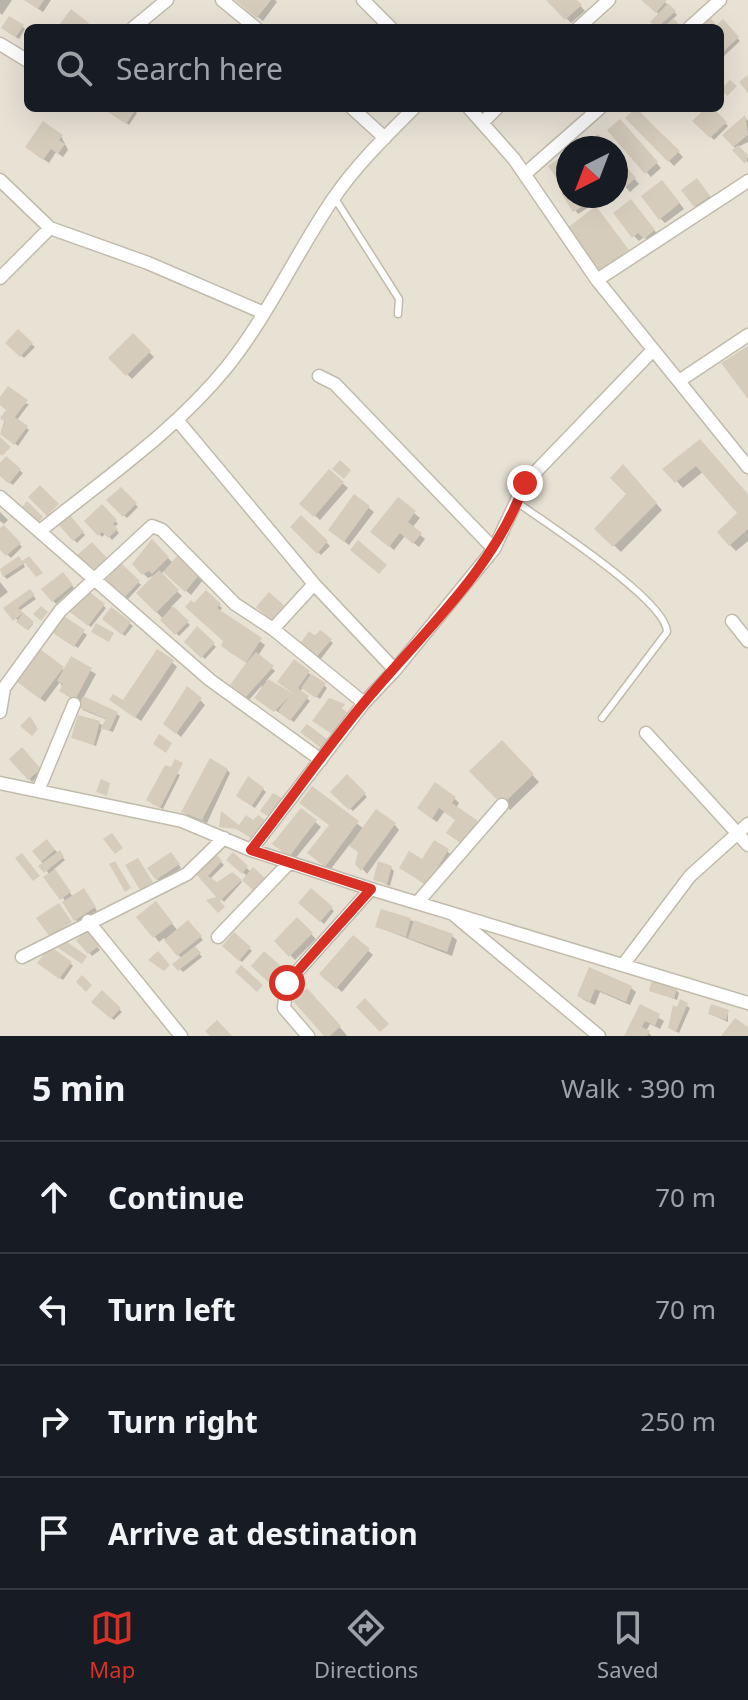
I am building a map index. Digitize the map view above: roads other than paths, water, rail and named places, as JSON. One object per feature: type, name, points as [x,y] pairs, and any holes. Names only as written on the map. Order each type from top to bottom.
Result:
[{"type":"street","points":[[138,24],[167,0]]},
{"type":"street","points":[[222,0],[251,24]]},
{"type":"street","points":[[363,0],[387,24]]},
{"type":"street","points":[[582,24],[609,0]]},
{"type":"street","points":[[693,24],[720,0]]},
{"type":"street","points":[[0,44],[24,59]]},
{"type":"street","points":[[356,112],[385,138]]},
{"type":"street","points":[[40,531],[178,421],[228,365],[264,313],[334,197],[410,112]]},
{"type":"street","points":[[473,112],[526,173],[597,280],[748,467]]},
{"type":"street","points":[[483,122],[493,112]]},
{"type":"street","points":[[526,173],[595,112]]},
{"type":"street","points":[[0,180],[50,228],[148,263],[264,313]]},
{"type":"street","points":[[597,280],[748,181]]},
{"type":"street","points":[[0,278],[50,228]]},
{"type":"street","points":[[679,381],[748,335]]},
{"type":"street","points":[[251,850],[364,703],[395,670],[494,549],[525,483],[553,450],[653,350]]},
{"type":"street","points":[[319,376],[335,384],[494,549]]},
{"type":"street","points":[[178,421],[314,584],[395,670]]},
{"type":"street","points":[[0,497],[210,680],[321,760]]},
{"type":"street","points":[[0,712],[4,688],[60,611],[148,528],[156,527],[235,604],[273,629],[364,703]]},
{"type":"street","points":[[273,629],[314,584]]},
{"type":"street","points":[[732,621],[748,641]]},
{"type":"street","points":[[38,791],[74,704]]},
{"type":"street","points":[[646,733],[748,845]]},
{"type":"street","points":[[0,783],[182,821],[289,863],[748,1003]]},
{"type":"street","points":[[417,903],[502,805]]},
{"type":"street","points":[[623,965],[690,876],[748,824]]},
{"type":"street","points":[[22,957],[88,921],[187,874],[224,838]]},
{"type":"street","points":[[218,937],[289,863]]},
{"type":"street","points":[[308,1036],[284,1008],[287,983],[371,889]]},
{"type":"street","points":[[450,911],[599,1036]]},
{"type":"street","points":[[88,921],[181,1036]]},
{"type":"lane","points":[[334,197],[399,299],[398,314]]},
{"type":"lane","points":[[518,503],[646,597],[667,624],[667,632],[602,718]]}]
